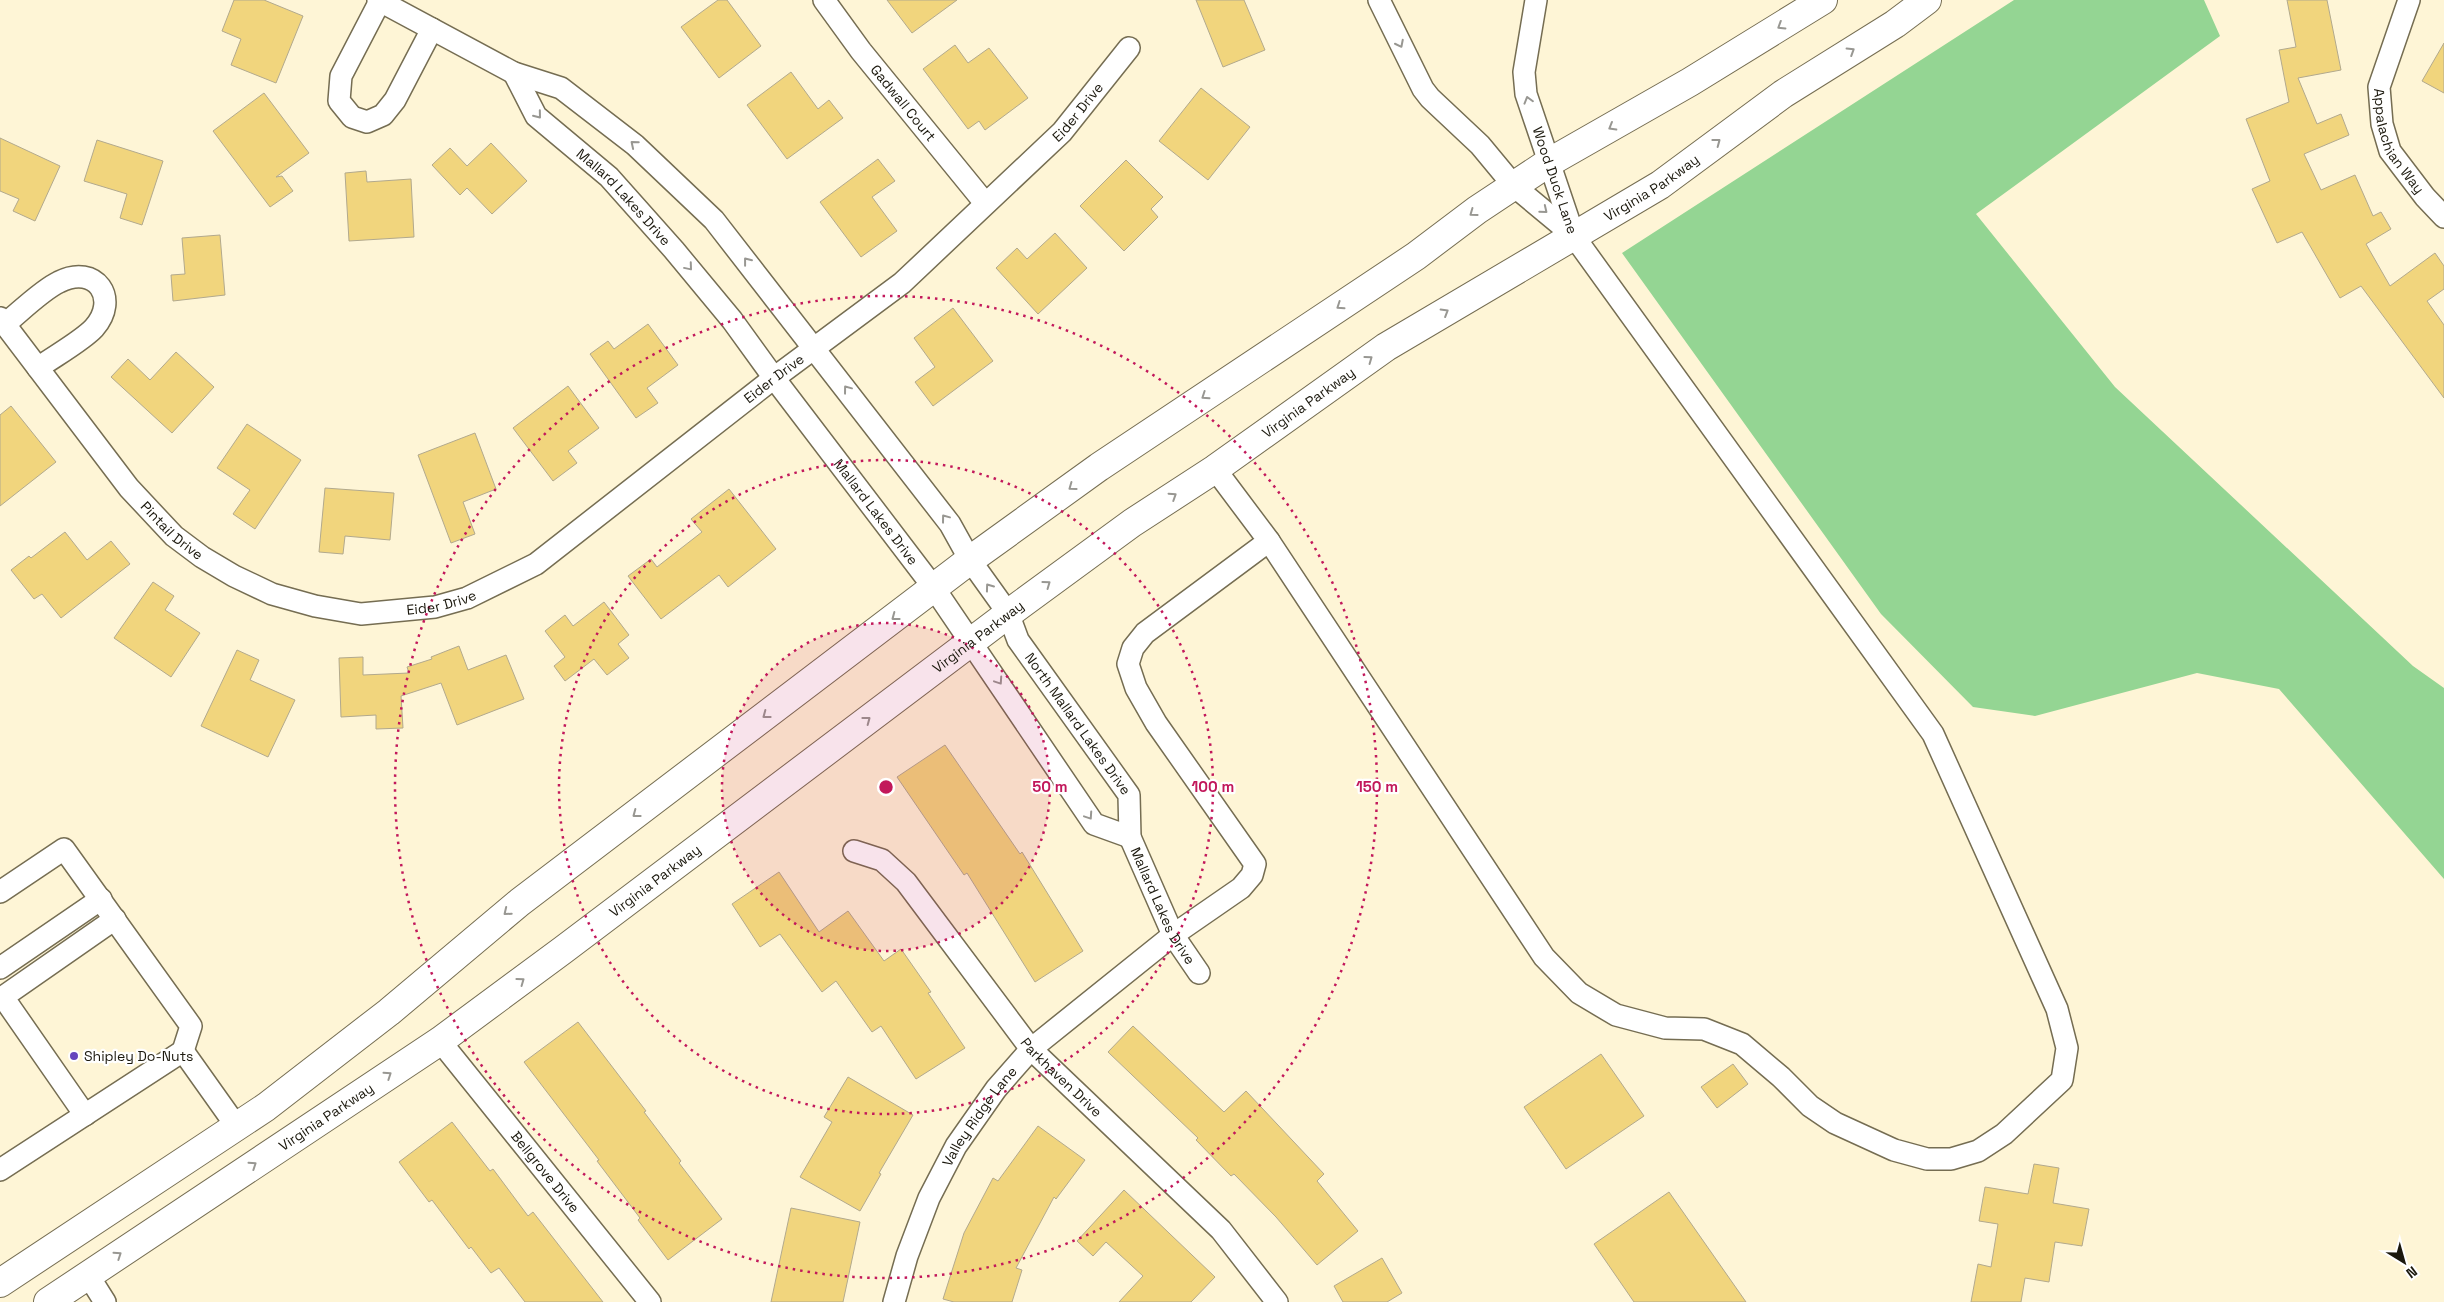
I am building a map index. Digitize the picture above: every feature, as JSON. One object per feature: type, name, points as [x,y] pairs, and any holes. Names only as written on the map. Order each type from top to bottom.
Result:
[{"type":"main road","points":[[0,1283],[237,1127],[389,1012],[520,902],[970,560],[1099,467],[1416,256],[1548,163],[1690,82],[1823,0]]},
{"type":"main road","name":"Virginia Parkway","points":[[48,1302],[440,1041],[1008,613],[1132,523],[1215,469],[1386,347],[1660,185],[1783,94],[1895,24],[1927,0]]},
{"type":"main road","points":[[122,1204],[145,1237]]},
{"type":"street","name":"Gadwall Court","points":[[824,0],[861,52],[986,203]]},
{"type":"street","name":"Wood Duck Lane","points":[[1379,0],[1423,89],[1480,145],[1514,186],[1573,235]]},
{"type":"street","name":"Wood Duck Lane","points":[[1536,0],[1524,72],[1526,94],[1573,235]]},
{"type":"street","name":"Appalachian Way","points":[[2408,0],[2379,88],[2382,124],[2390,151],[2425,197],[2444,218]]},
{"type":"street","points":[[432,29],[395,100],[383,115],[368,122],[352,116],[339,101],[341,76],[379,1],[432,29],[514,73],[561,88],[635,145],[714,220],[950,524],[970,560],[1008,613]]},
{"type":"street","name":"Eider Drive","points":[[361,614],[435,607],[467,598],[536,564],[774,378],[902,283],[1062,132],[1129,48]]},
{"type":"street","name":"Mallard Lakes Drive","points":[[514,73],[536,116],[609,177],[674,250],[732,320],[934,588],[972,641],[1094,824],[1130,837],[1173,935],[1200,973]]},
{"type":"street","points":[[1215,469],[1269,541],[1544,957],[1579,993],[1616,1015],[1665,1028],[1704,1029],[1742,1044],[1781,1077],[1810,1106],[1835,1123],[1894,1150],[1927,1159],[1951,1160],[1978,1152],[2004,1134],[2062,1080],[2067,1048],[2057,1009],[1933,734],[1573,235]]},
{"type":"street","name":"Pintail Drive","points":[[38,368],[93,328],[104,312],[104,295],[97,281],[84,275],[59,281],[2,321],[129,488],[174,536],[234,576],[272,594],[315,606],[361,614]]},
{"type":"street","name":"Valley Ridge Lane","points":[[894,1302],[918,1222],[952,1153],[986,1102],[1031,1049],[1173,935],[1241,888],[1252,875],[1255,864],[1156,722],[1136,688],[1128,664],[1133,648],[1145,633],[1269,541]]},
{"type":"street","name":"North Mallard Lakes Drive","points":[[1008,613],[1018,640],[1129,795],[1130,837]]},
{"type":"street","points":[[0,892],[64,849],[191,1026],[183,1051],[0,1170]]},
{"type":"street","name":"Parkhaven Drive","points":[[854,851],[882,860],[906,882],[1031,1049],[1221,1230],[1277,1302]]},
{"type":"street","points":[[0,968],[101,900]]},
{"type":"street","points":[[85,1115],[3,998],[115,920]]},
{"type":"street","name":"Bellgrove Drive","points":[[440,1041],[650,1302]]},
{"type":"street","points":[[183,1051],[237,1127]]},
{"type":"street","points":[[88,1275],[105,1302]]},
{"type":"green space","points":[[2014,0],[2204,0],[2220,36],[1976,214],[2115,387],[2413,666],[2444,688],[2444,879],[2279,689],[2197,673],[2035,716],[1973,707],[1881,614],[1622,253]]},
{"type":"building","points":[[234,0],[264,0],[303,16],[276,83],[231,65],[241,39],[222,31]]},
{"type":"building","points":[[718,0],[727,0],[761,46],[719,78],[681,27]]},
{"type":"building","points":[[887,0],[957,0],[912,33]]},
{"type":"building","points":[[1196,0],[1244,0],[1265,50],[1223,67]]},
{"type":"building","points":[[2287,0],[2327,0],[2341,70],[2298,78],[2317,124],[2341,114],[2349,135],[2304,154],[2321,190],[2355,175],[2373,216],[2381,212],[2391,229],[2366,244],[2390,286],[2435,253],[2444,266],[2444,289],[2427,301],[2444,325],[2444,398],[2361,286],[2340,298],[2302,232],[2277,243],[2252,189],[2270,181],[2246,119],[2289,102],[2279,50],[2296,47]]},
{"type":"building","points":[[2444,43],[2444,93],[2422,81]]},
{"type":"building","points":[[955,45],[968,63],[989,48],[1028,98],[985,130],[979,121],[968,129],[923,69]]},
{"type":"building","points":[[791,72],[818,109],[829,100],[843,118],[787,159],[747,105]]},
{"type":"building","points":[[1201,88],[1250,127],[1208,180],[1159,141]]},
{"type":"building","points":[[264,93],[309,153],[276,177],[282,176],[293,191],[270,207],[213,131]]},
{"type":"building","points":[[0,138],[60,166],[35,221],[13,211],[19,199],[0,191]]},
{"type":"building","points":[[97,140],[163,161],[142,225],[120,218],[127,194],[84,181]]},
{"type":"building","points":[[491,143],[527,181],[492,214],[467,188],[460,195],[432,165],[450,148],[467,166]]},
{"type":"building","points":[[878,159],[895,181],[872,197],[897,231],[861,257],[820,202]]},
{"type":"building","points":[[1126,160],[1163,197],[1151,209],[1158,217],[1124,251],[1080,206]]},
{"type":"building","points":[[366,171],[367,182],[411,179],[414,237],[349,241],[345,173]]},
{"type":"building","points":[[1055,233],[1087,268],[1038,314],[996,268],[1017,248],[1027,259]]},
{"type":"building","points":[[220,235],[225,295],[173,301],[171,275],[185,274],[182,238]]},
{"type":"building","points":[[953,308],[993,361],[933,406],[915,382],[935,367],[914,338]]},
{"type":"building","points":[[648,324],[678,365],[647,388],[658,403],[636,418],[590,354],[608,341],[614,349]]},
{"type":"building","points":[[176,352],[214,387],[172,433],[111,377],[128,359],[150,380]]},
{"type":"building","points":[[568,386],[599,428],[568,451],[577,463],[553,481],[513,428]]},
{"type":"building","points":[[11,406],[56,462],[0,506],[0,415]]},
{"type":"building","points":[[247,424],[301,460],[255,529],[233,514],[250,490],[217,468]]},
{"type":"building","points":[[475,433],[496,489],[463,502],[475,534],[451,543],[418,455]]},
{"type":"building","points":[[325,488],[394,493],[390,540],[345,536],[343,554],[319,552]]},
{"type":"building","points":[[729,489],[776,549],[728,587],[719,575],[661,619],[628,576],[651,559],[657,567],[702,532],[691,519]]},
{"type":"building","points":[[65,532],[87,560],[111,541],[130,564],[61,618],[42,594],[34,599],[11,570],[29,556],[31,558]]},
{"type":"building","points":[[153,582],[174,596],[165,610],[200,633],[171,677],[114,638]]},
{"type":"building","points":[[604,602],[629,635],[618,644],[629,658],[607,675],[594,659],[565,681],[554,666],[565,657],[545,631],[565,615],[573,626]]},
{"type":"building","points":[[459,646],[468,670],[506,655],[524,699],[457,725],[441,683],[401,696],[403,728],[376,729],[376,715],[341,717],[339,658],[363,657],[363,675],[409,673],[407,667],[432,659],[431,657]]},
{"type":"building","points":[[237,650],[259,660],[250,680],[295,700],[268,757],[201,726]]},
{"type":"building","points":[[945,745],[1020,854],[1022,852],[1083,951],[1035,982],[967,873],[964,875],[897,777]]},
{"type":"building","points":[[779,872],[819,932],[848,911],[884,961],[901,949],[931,992],[928,993],[965,1048],[916,1079],[881,1026],[872,1032],[836,981],[822,992],[780,934],[760,947],[732,904]]},
{"type":"building","points":[[578,1022],[646,1111],[644,1112],[681,1161],[679,1163],[722,1219],[668,1260],[638,1220],[640,1218],[597,1161],[599,1160],[524,1062]]},
{"type":"building","points":[[1133,1026],[1224,1112],[1246,1091],[1324,1174],[1317,1181],[1358,1231],[1317,1265],[1276,1217],[1234,1174],[1231,1176],[1196,1140],[1198,1138],[1108,1052]]},
{"type":"building","points":[[1601,1054],[1644,1116],[1566,1169],[1524,1107]]},
{"type":"building","points":[[1733,1064],[1748,1084],[1717,1108],[1701,1087]]},
{"type":"building","points":[[848,1077],[913,1115],[879,1173],[881,1174],[860,1211],[800,1177],[832,1122],[824,1117]]},
{"type":"building","points":[[452,1122],[490,1171],[493,1169],[528,1216],[533,1212],[603,1302],[525,1302],[499,1268],[491,1273],[471,1247],[469,1249],[432,1200],[429,1202],[399,1162]]},
{"type":"building","points":[[1038,1126],[1085,1160],[1056,1199],[1054,1197],[1016,1268],[1022,1270],[1012,1302],[954,1302],[943,1299],[964,1233],[993,1178],[998,1181]]},
{"type":"building","points":[[2034,1164],[2059,1168],[2053,1203],[2089,1209],[2082,1246],[2055,1242],[2049,1282],[2025,1278],[2021,1302],[1971,1302],[1978,1264],[1991,1267],[1998,1224],[1979,1221],[1985,1187],[2028,1194]]},
{"type":"building","points":[[1124,1190],[1215,1277],[1191,1302],[1119,1302],[1143,1276],[1106,1242],[1093,1256],[1077,1241]]},
{"type":"building","points":[[1669,1192],[1746,1302],[1634,1302],[1594,1244]]},
{"type":"building","points":[[791,1208],[860,1222],[843,1302],[771,1302]]},
{"type":"building","points":[[1382,1258],[1402,1293],[1387,1302],[1343,1302],[1334,1286]]},
{"type":"place","name":"Shipley Do-Nuts","points":[[74,1056]]}]
